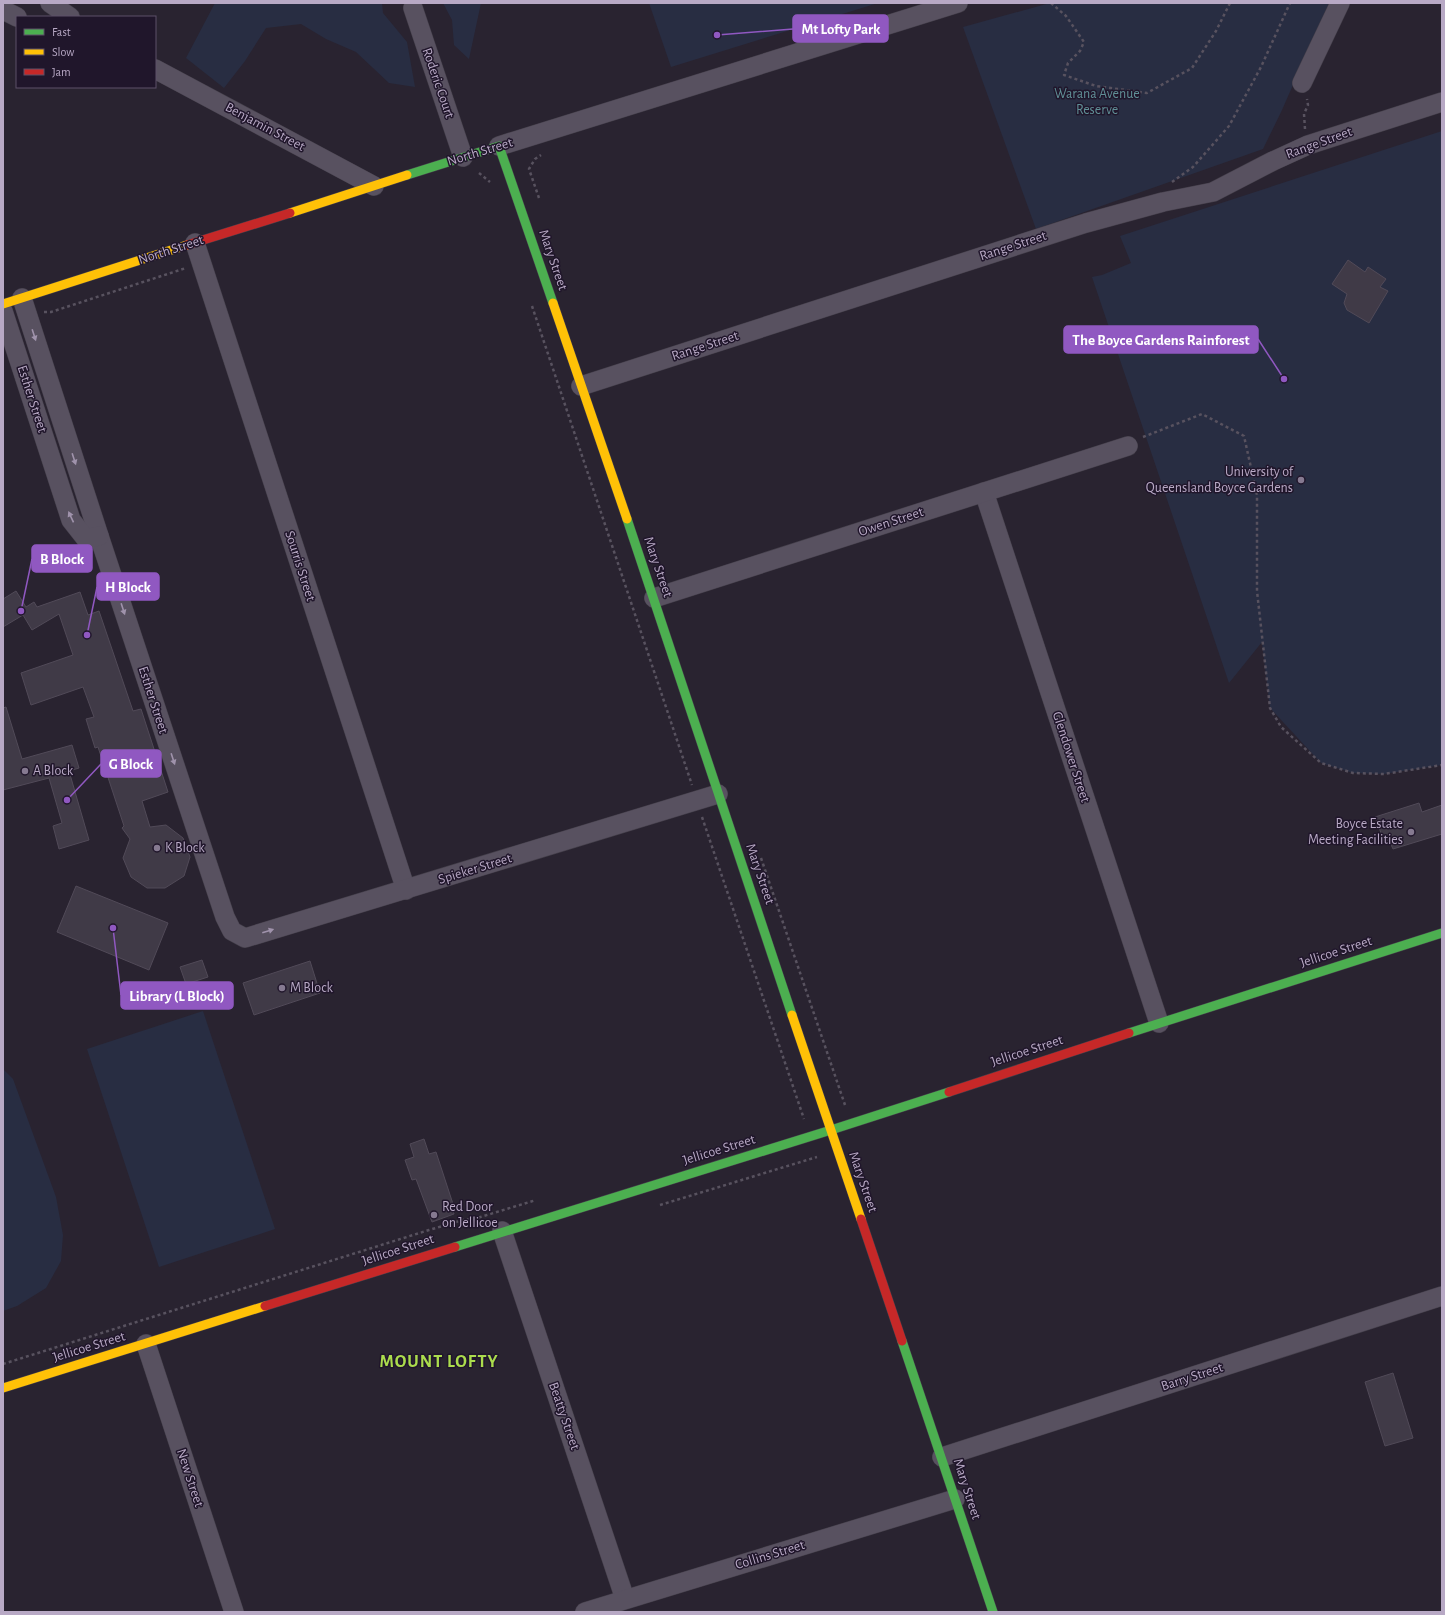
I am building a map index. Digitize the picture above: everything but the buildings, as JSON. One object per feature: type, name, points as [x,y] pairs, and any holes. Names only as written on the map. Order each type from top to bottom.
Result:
[{"type":"street","points":[[50,3],[69,16]]},
{"type":"street","name":"North Street","points":[[3,304],[374,186],[469,164],[499,146],[958,3]]},
{"type":"street","points":[[1302,83],[1340,3]]},
{"type":"street","name":"Roderic Court","points":[[413,8],[469,164]]},
{"type":"street","points":[[3,10],[16,16]]},
{"type":"street","name":"Benjamin Street","points":[[156,70],[374,186]]},
{"type":"street","name":"Range Street","points":[[581,386],[1086,223],[1163,202],[1213,192],[1308,145],[1442,102]]},
{"type":"street","name":"Mary Street","points":[[499,146],[654,598],[718,794],[993,1612]]},
{"type":"street","name":"Sourris Street","points":[[195,243],[406,890]]},
{"type":"street","name":"Esther Street","points":[[22,298],[99,536],[223,909],[232,931]]},
{"type":"street","name":"Esther Street","points":[[3,311],[72,520],[86,539],[99,536]]},
{"type":"street","name":"Owen Street","points":[[654,598],[1128,446]]},
{"type":"street","name":"Glendower Street","points":[[984,492],[1159,1023]]},
{"type":"street","name":"Spieker Street","points":[[232,931],[245,938],[718,794]]},
{"type":"street","name":"Jellicoe Street","points":[[3,1388],[831,1130],[1442,933]]},
{"type":"street","name":"Beatty Street","points":[[502,1232],[625,1600]]},
{"type":"street","name":"Barry Street","points":[[942,1457],[1442,1296]]},
{"type":"street","name":"New Street","points":[[146,1344],[234,1612]]},
{"type":"street","name":"Collins Street","points":[[585,1612],[956,1499]]},
{"type":"path","points":[[1052,3],[1066,16],[1084,42],[1080,51],[1068,63],[1064,75],[1096,86],[1146,93],[1192,68],[1216,31],[1230,3]]},
{"type":"path","points":[[1169,184],[1193,167],[1229,126],[1261,67],[1290,3]]},
{"type":"path","points":[[1302,83],[1308,105],[1304,114],[1305,132],[1308,145]]},
{"type":"path","points":[[469,164],[490,180],[492,188]]},
{"type":"path","points":[[530,301],[804,1119],[797,1122]]},
{"type":"path","points":[[1128,446],[1140,439],[1202,414],[1244,436],[1257,495],[1257,591],[1270,708],[1280,727],[1321,763],[1353,773],[1384,774],[1442,765]]},
{"type":"path","points":[[3,1364],[436,1228],[463,1220],[477,1218],[541,1199]]},
{"type":"green space","points":[[215,3],[382,3],[383,13],[407,42],[415,87],[389,83],[356,52],[326,39],[301,24],[266,28],[245,61],[224,88],[186,58]]},
{"type":"green space","points":[[443,3],[481,3],[469,59],[454,45],[452,20]]},
{"type":"green space","points":[[649,3],[878,3],[671,67]]},
{"type":"green space","name":"Warana Avenue Reserve","points":[[1050,3],[1329,3],[1282,110],[1263,149],[1036,229],[963,27]]},
{"type":"green space","name":"University of Queensland Boyce Gardens","points":[[1442,131],[1442,765],[1384,774],[1353,773],[1321,763],[1270,708],[1262,642],[1229,683],[1092,277],[1102,275],[1131,263],[1120,236]]},
{"type":"green space","points":[[203,1011],[275,1229],[159,1267],[87,1049]]},
{"type":"green space","points":[[3,1069],[13,1079],[56,1197],[63,1235],[61,1261],[46,1288],[17,1306],[3,1311]]},
{"type":"traffic: fast","points":[[407,175],[499,146],[553,303]]},
{"type":"traffic: fast","points":[[627,519],[792,1015]]},
{"type":"traffic: fast","points":[[1129,1033],[1442,933]]},
{"type":"traffic: fast","points":[[455,1247],[949,1092]]},
{"type":"traffic: fast","points":[[902,1341],[993,1612]]},
{"type":"traffic: slow","points":[[290,213],[407,175]]},
{"type":"traffic: slow","points":[[3,304],[187,245]]},
{"type":"traffic: slow","points":[[553,303],[627,519]]},
{"type":"traffic: slow","points":[[792,1015],[861,1219]]},
{"type":"traffic: slow","points":[[3,1388],[265,1306]]},
{"type":"traffic: jam","points":[[187,245],[290,213]]},
{"type":"traffic: jam","points":[[949,1092],[1129,1033]]},
{"type":"traffic: jam","points":[[861,1219],[902,1341]]},
{"type":"traffic: jam","points":[[265,1306],[455,1247]]},
{"type":"place","name":"Mt Lofty Park","points":[[717,35]]},
{"type":"place","name":"The Boyce Gardens Rainforest","points":[[1284,379]]},
{"type":"place","name":"University of Queensland Boyce Gardens","points":[[1301,480]]},
{"type":"place","name":"B Block","points":[[21,611]]},
{"type":"place","name":"H Block","points":[[87,635]]},
{"type":"place","name":"A Block","points":[[25,771]]},
{"type":"place","name":"G Block","points":[[67,800]]},
{"type":"place","name":"Boyce Estate Meeting Facilities","points":[[1411,832]]},
{"type":"place","name":"K Block","points":[[157,848]]},
{"type":"place","name":"Library (L Block)","points":[[113,928]]},
{"type":"place","name":"M Block","points":[[282,988]]},
{"type":"place","name":"Red Door on Jellicoe","points":[[434,1215]]},
{"type":"district","name":"MOUNT LOFTY","points":[[439,1362]]}]
